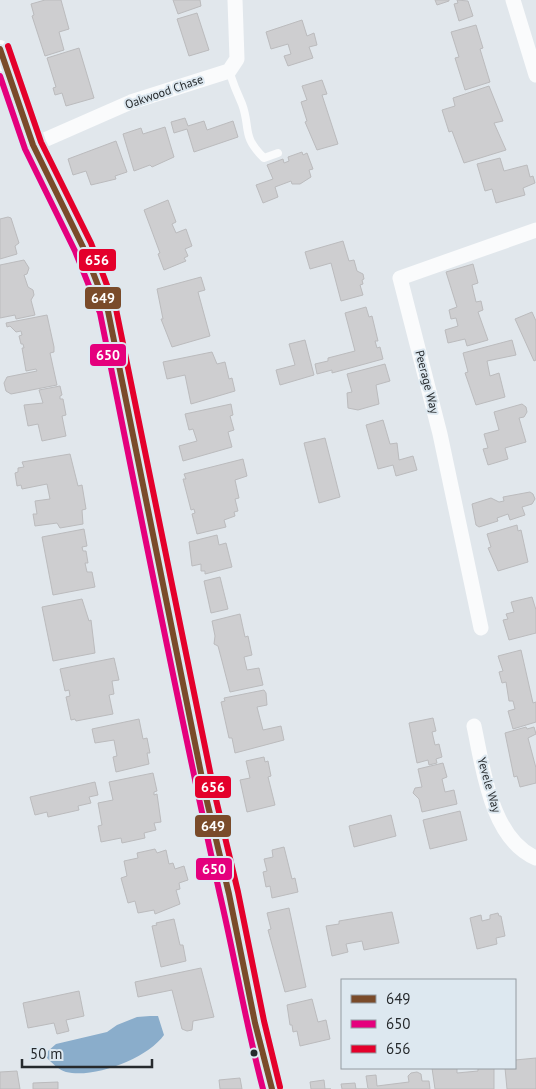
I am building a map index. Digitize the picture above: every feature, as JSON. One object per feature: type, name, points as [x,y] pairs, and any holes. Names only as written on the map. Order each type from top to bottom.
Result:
[{"type":"street","points":[[229,71],[236,59],[235,0]]},
{"type":"street","points":[[513,0],[536,74]]},
{"type":"street","points":[[0,50],[33,145],[83,247],[108,311],[205,793],[229,894],[255,1022],[272,1089]]},
{"type":"street","name":"Oakwood Chase","points":[[33,145],[131,102],[229,71]]},
{"type":"street","name":"Peerage Way","points":[[481,628],[440,434],[400,278],[536,230]]},
{"type":"street","name":"Yevele Way","points":[[474,726],[488,791],[498,819],[516,844],[536,858]]},
{"type":"lane","points":[[229,71],[243,106],[246,131],[255,149],[264,158],[278,153]]},
{"type":"water","points":[[158,1016],[164,1035],[146,1051],[120,1065],[91,1072],[66,1072],[47,1058],[48,1051],[56,1044],[107,1032],[117,1025],[137,1017]]},
{"type":"building","points":[[45,0],[61,0],[69,29],[59,32],[64,50],[45,56],[32,16],[34,15],[31,4]]},
{"type":"building","points":[[173,0],[200,0],[201,6],[178,14]]},
{"type":"building","points":[[435,0],[449,0],[449,1],[437,5]]},
{"type":"building","points":[[457,0],[468,1],[473,16],[459,21],[454,4],[458,3]]},
{"type":"building","points":[[197,13],[209,50],[189,56],[177,19]]},
{"type":"building","points":[[302,20],[307,36],[314,33],[317,45],[309,47],[313,58],[288,66],[284,56],[291,54],[288,44],[271,49],[266,32]]},
{"type":"building","points":[[476,25],[483,48],[480,49],[490,82],[465,90],[455,58],[459,57],[451,32]]},
{"type":"building","points":[[79,48],[94,98],[66,106],[62,93],[55,95],[53,88],[56,87],[47,58]]},
{"type":"building","points":[[322,80],[327,94],[322,95],[338,144],[317,150],[305,122],[307,121],[301,102],[307,100],[302,86]]},
{"type":"building","points":[[489,86],[503,121],[494,123],[506,150],[464,163],[452,131],[449,132],[442,110],[455,106],[453,98]]},
{"type":"building","points":[[185,118],[188,126],[204,121],[207,130],[233,121],[238,137],[194,152],[187,129],[174,133],[171,122]]},
{"type":"building","points":[[165,127],[174,157],[152,167],[150,165],[134,171],[123,134],[141,128],[143,134]]},
{"type":"building","points":[[116,141],[127,172],[115,176],[116,179],[91,185],[86,171],[73,175],[68,159]]},
{"type":"building","points":[[302,152],[303,155],[307,153],[313,169],[309,170],[311,177],[300,184],[292,184],[291,181],[275,187],[278,197],[263,203],[256,185],[273,179],[267,165],[283,159],[284,163],[289,161],[288,157]]},
{"type":"building","points":[[500,158],[504,171],[527,165],[530,177],[533,176],[535,183],[523,188],[525,195],[496,203],[492,189],[485,191],[477,164]]},
{"type":"building","points":[[168,200],[176,222],[172,224],[176,233],[186,229],[192,246],[185,249],[188,256],[184,258],[186,261],[164,270],[158,254],[160,253],[144,210]]},
{"type":"building","points":[[11,218],[19,243],[15,246],[17,254],[0,259],[0,219]]},
{"type":"building","points":[[343,241],[349,261],[354,260],[357,271],[363,274],[364,279],[362,280],[363,284],[360,285],[363,295],[341,301],[331,263],[310,269],[305,252]]},
{"type":"building","points":[[24,260],[29,268],[27,274],[24,275],[28,287],[33,290],[34,295],[31,300],[35,315],[16,319],[15,315],[0,318],[0,265]]},
{"type":"building","points":[[473,264],[478,283],[472,285],[476,302],[481,301],[483,310],[478,312],[488,340],[467,346],[465,339],[448,343],[445,330],[458,326],[456,318],[451,319],[449,310],[457,307],[446,272]]},
{"type":"building","points":[[201,277],[205,290],[198,292],[210,336],[172,347],[161,319],[163,319],[157,289]]},
{"type":"building","points":[[366,307],[369,317],[372,316],[378,341],[375,341],[377,348],[380,347],[383,359],[332,373],[332,370],[317,374],[315,364],[328,361],[328,358],[355,351],[345,313]]},
{"type":"building","points":[[532,312],[536,321],[536,360],[534,361],[515,319]]},
{"type":"building","points":[[47,315],[54,347],[54,352],[50,353],[57,385],[11,394],[6,391],[4,383],[7,377],[37,371],[36,369],[26,371],[22,348],[24,348],[19,336],[22,335],[21,331],[16,332],[10,326],[7,327],[6,323]]},
{"type":"building","points":[[305,340],[314,375],[280,385],[276,370],[295,365],[289,344]]},
{"type":"building","points":[[512,340],[516,355],[487,361],[490,376],[499,373],[505,397],[476,405],[465,373],[468,372],[463,353]]},
{"type":"building","points":[[212,352],[217,364],[225,362],[229,379],[232,378],[235,391],[191,404],[185,375],[167,379],[163,362]]},
{"type":"building","points":[[385,364],[390,381],[376,385],[379,404],[358,410],[348,408],[347,393],[352,392],[347,374]]},
{"type":"building","points":[[60,386],[62,395],[60,399],[63,399],[66,415],[62,416],[66,436],[42,441],[38,424],[28,426],[24,405],[43,403],[39,390]]},
{"type":"building","points":[[231,404],[233,415],[230,416],[234,430],[228,432],[232,447],[183,461],[179,446],[197,441],[193,429],[189,430],[185,414]]},
{"type":"building","points":[[522,404],[526,407],[527,412],[524,417],[519,418],[526,442],[505,448],[508,459],[488,465],[483,449],[488,448],[484,434],[499,430],[494,412]]},
{"type":"building","points":[[383,420],[390,444],[397,443],[399,460],[413,456],[417,470],[396,476],[393,465],[378,469],[366,425]]},
{"type":"building","points":[[325,438],[340,497],[319,503],[304,443]]},
{"type":"building","points":[[70,454],[78,486],[82,485],[86,509],[82,510],[83,524],[60,528],[57,523],[35,526],[33,514],[37,514],[35,501],[50,499],[47,484],[22,489],[21,485],[17,486],[15,473],[18,472],[18,468],[24,467],[22,462]]},
{"type":"building","points":[[243,459],[247,476],[235,480],[239,498],[235,499],[238,511],[234,512],[235,516],[224,520],[226,527],[197,534],[192,514],[195,513],[194,509],[191,510],[183,479],[186,479],[184,474]]},
{"type":"building","points":[[530,492],[535,499],[532,504],[522,507],[525,515],[510,520],[508,514],[497,518],[498,521],[479,527],[476,525],[472,504],[491,498],[499,502],[504,501],[503,497]]},
{"type":"building","points":[[517,525],[518,531],[521,530],[528,562],[498,571],[488,548],[491,547],[487,534]]},
{"type":"building","points":[[84,529],[87,546],[82,547],[83,551],[86,551],[88,563],[85,563],[87,572],[92,572],[95,587],[53,595],[42,537]]},
{"type":"building","points":[[217,535],[219,545],[226,543],[232,567],[205,574],[205,571],[201,571],[201,564],[192,566],[189,542]]},
{"type":"building","points":[[220,577],[228,609],[211,613],[204,581]]},
{"type":"building","points":[[532,597],[536,610],[536,633],[509,640],[503,620],[508,619],[506,614],[514,612],[511,602]]},
{"type":"building","points":[[82,599],[89,621],[91,620],[95,653],[53,661],[42,607]]},
{"type":"building","points":[[240,614],[245,637],[248,636],[252,655],[244,657],[247,670],[259,668],[263,685],[230,692],[218,646],[214,644],[215,636],[212,621]]},
{"type":"building","points":[[521,650],[533,703],[536,702],[536,722],[513,729],[508,711],[515,709],[513,701],[509,701],[506,682],[502,683],[499,672],[503,671],[498,656]]},
{"type":"building","points":[[114,658],[119,680],[112,681],[114,694],[109,695],[113,714],[76,721],[75,719],[71,720],[66,697],[70,696],[69,690],[65,691],[60,669]]},
{"type":"building","points":[[264,690],[267,705],[257,707],[263,730],[281,726],[284,740],[235,753],[232,738],[229,738],[221,702],[225,701],[224,698]]},
{"type":"building","points":[[433,718],[436,731],[432,732],[435,745],[439,744],[442,757],[436,759],[437,763],[429,765],[428,760],[417,763],[409,723]]},
{"type":"building","points":[[139,719],[143,739],[147,738],[150,753],[147,753],[149,764],[116,772],[113,757],[117,756],[114,740],[95,743],[92,729]]},
{"type":"building","points":[[526,727],[527,729],[534,727],[536,734],[528,738],[536,768],[536,783],[520,787],[517,776],[514,777],[505,733]]},
{"type":"building","points":[[264,757],[265,762],[268,761],[271,776],[268,777],[275,805],[247,812],[240,780],[250,778],[246,761]]},
{"type":"building","points":[[443,763],[447,777],[442,779],[445,792],[454,790],[457,804],[422,812],[419,799],[413,793],[415,788],[422,787],[418,769]]},
{"type":"building","points":[[153,773],[157,791],[154,792],[154,795],[157,794],[161,822],[154,823],[156,830],[144,833],[145,838],[122,843],[121,838],[101,842],[98,826],[102,825],[98,803],[113,800],[109,782]]},
{"type":"building","points":[[95,782],[98,795],[89,797],[91,803],[78,806],[79,810],[48,817],[47,812],[35,815],[30,797]]},
{"type":"building","points":[[460,811],[467,840],[430,849],[423,820]]},
{"type":"building","points":[[391,815],[396,836],[354,847],[349,826]]},
{"type":"building","points":[[284,847],[292,879],[295,878],[298,892],[272,898],[270,886],[266,887],[263,872],[267,871],[264,859],[273,857],[272,850]]},
{"type":"building","points":[[155,849],[157,853],[166,850],[169,864],[173,863],[175,869],[184,866],[188,880],[179,883],[180,889],[176,890],[180,904],[155,914],[154,910],[138,913],[135,901],[128,903],[121,878],[127,876],[124,861],[138,858],[137,853]]},
{"type":"building","points":[[289,908],[306,987],[285,992],[268,930],[271,929],[267,913]]},
{"type":"building","points":[[392,912],[399,943],[364,950],[362,941],[346,944],[348,952],[332,956],[326,926],[339,924],[339,921]]},
{"type":"building","points":[[498,913],[501,916],[505,936],[496,938],[497,944],[477,949],[470,918],[481,915],[482,921],[490,919],[490,915]]},
{"type":"building","points":[[174,919],[180,945],[183,945],[186,961],[161,967],[152,926],[157,925],[156,923]]},
{"type":"building","points":[[201,968],[214,1017],[193,1021],[192,1030],[182,1029],[172,990],[138,997],[135,982]]},
{"type":"building","points":[[79,991],[84,1016],[66,1020],[69,1031],[57,1034],[54,1023],[28,1028],[23,1003]]},
{"type":"building","points":[[312,999],[318,1022],[326,1020],[330,1039],[300,1046],[297,1031],[293,1032],[292,1025],[290,1025],[287,1005]]},
{"type":"building","points":[[536,1058],[536,1089],[507,1089],[505,1069],[516,1069],[516,1060]]},
{"type":"building","points":[[432,1069],[457,1069],[457,1073],[478,1071],[478,1069],[494,1069],[494,1089],[435,1089]]},
{"type":"building","points":[[17,1071],[20,1089],[0,1089],[0,1072]]},
{"type":"building","points":[[417,1072],[421,1074],[422,1081],[429,1081],[430,1089],[368,1089],[366,1076],[376,1075],[377,1086],[409,1082],[408,1076],[411,1073]]},
{"type":"building","points":[[240,1078],[242,1089],[220,1089],[219,1080]]},
{"type":"building","points":[[324,1080],[325,1089],[311,1089],[310,1082]]},
{"type":"building","points":[[58,1082],[58,1089],[33,1089],[33,1083]]},
{"type":"building","points":[[355,1083],[356,1089],[342,1089],[341,1084]]},
{"type":"transit line","name":"656","points":[[8,46],[41,142],[91,243],[116,309],[214,791],[280,1087]]},
{"type":"transit line","name":"649","points":[[0,49],[33,145],[83,247],[108,311],[205,793],[229,894],[255,1023],[272,1089]]},
{"type":"transit line","name":"650","points":[[0,76],[25,149],[75,251],[100,313],[158,604],[263,1089]]}]
